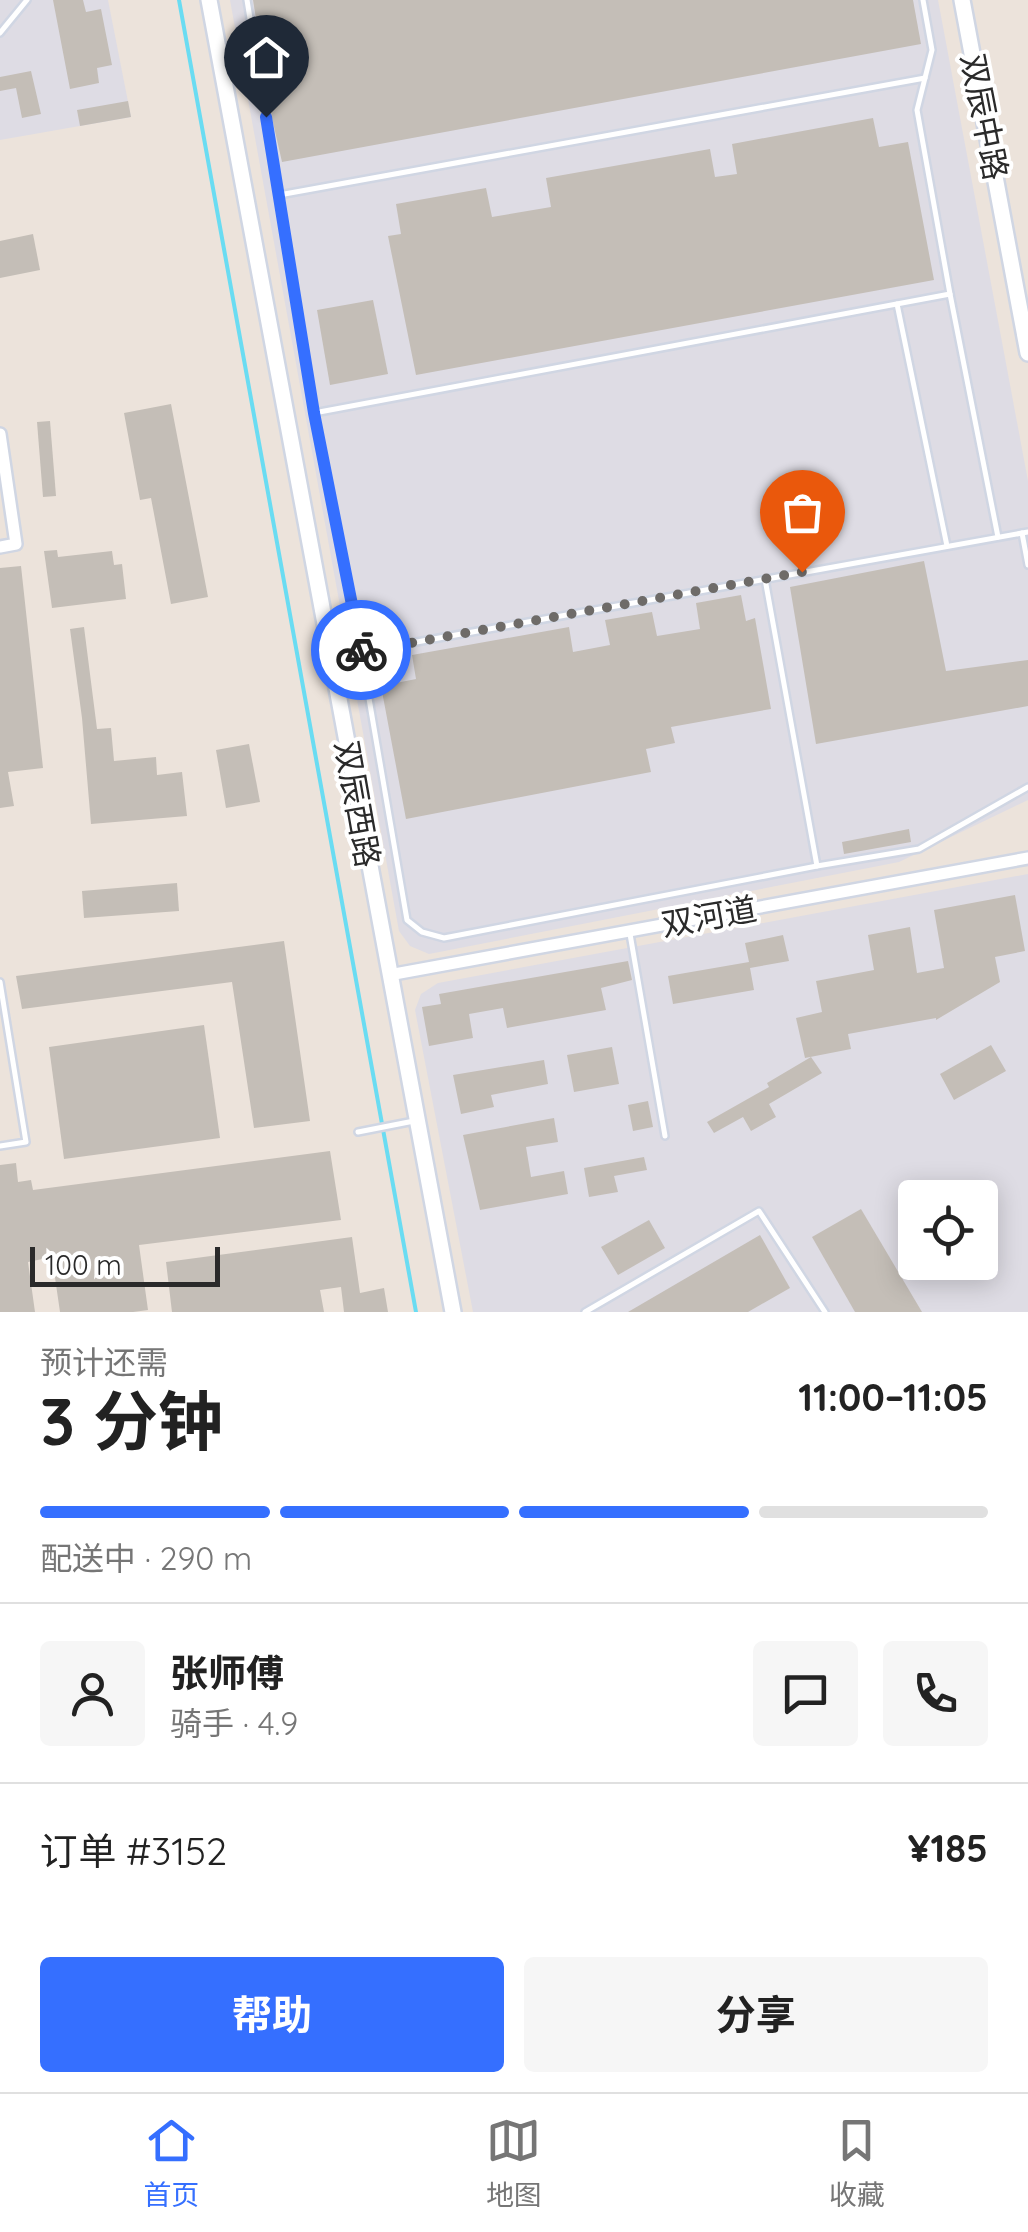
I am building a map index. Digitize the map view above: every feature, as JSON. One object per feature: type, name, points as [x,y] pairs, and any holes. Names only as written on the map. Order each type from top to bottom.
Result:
[{"type":"main road","name":"双辰西路","points":[[209,0],[453,1312]]},
{"type":"main road","name":"双辰中路","points":[[962,0],[1028,353]]},
{"type":"street","points":[[0,434],[16,544],[0,547]]},
{"type":"street","name":"双河道","points":[[389,975],[1028,858]]},
{"type":"lane","points":[[0,33],[27,0]]},
{"type":"lane","points":[[247,0],[314,413],[361,652],[407,920],[422,932],[444,938],[919,849],[1028,787]]},
{"type":"lane","points":[[923,0],[932,50],[917,110],[998,537]]},
{"type":"lane","points":[[279,196],[925,78]]},
{"type":"lane","points":[[314,413],[950,294]]},
{"type":"lane","points":[[897,304],[947,546]]},
{"type":"lane","points":[[361,652],[1025,532],[1028,565]]},
{"type":"lane","points":[[765,579],[817,866]]},
{"type":"lane","points":[[629,931],[665,1136]]},
{"type":"lane","points":[[0,982],[26,1142],[0,1146]]},
{"type":"lane","points":[[358,1132],[417,1120]]},
{"type":"lane","points":[[585,1312],[759,1211],[825,1312]]},
{"type":"shaded area","points":[[0,0],[108,0],[131,117],[0,140]]},
{"type":"shaded area","points":[[230,0],[938,0],[1028,481],[1028,800],[899,862],[429,954],[410,946],[399,931]]},
{"type":"shaded area","points":[[1028,874],[1028,1312],[473,1312],[415,1010],[421,994],[438,983]]},
{"type":"building","points":[[53,0],[83,0],[86,12],[101,9],[112,65],[97,68],[99,83],[70,89]]},
{"type":"building","points":[[253,0],[913,0],[921,44],[282,162]]},
{"type":"building","points":[[31,71],[41,114],[22,118],[16,88],[0,91],[0,77]]},
{"type":"building","points":[[128,101],[131,117],[80,126],[77,110]]},
{"type":"building","points":[[873,118],[879,147],[908,142],[934,280],[416,375],[388,236],[401,234],[396,204],[486,188],[492,217],[551,207],[546,178],[710,149],[715,177],[737,174],[732,144]]},
{"type":"building","points":[[33,234],[40,270],[0,278],[0,241]]},
{"type":"building","points":[[373,300],[388,374],[330,385],[317,310]]},
{"type":"building","points":[[171,404],[208,597],[171,604],[151,498],[140,500],[124,413]]},
{"type":"building","points":[[50,421],[56,496],[43,497],[37,422]]},
{"type":"building","points":[[57,550],[58,557],[112,551],[114,565],[122,564],[126,599],[52,608],[44,551]]},
{"type":"building","points":[[924,561],[946,671],[1028,660],[1028,706],[816,744],[790,587]]},
{"type":"building","points":[[21,566],[43,768],[8,772],[14,806],[0,808],[0,568]]},
{"type":"building","points":[[741,595],[746,621],[755,618],[771,709],[671,727],[675,743],[646,749],[651,772],[406,819],[381,686],[416,679],[412,655],[569,627],[573,652],[610,645],[605,620],[652,612],[657,636],[700,629],[696,603]]},
{"type":"building","points":[[84,627],[97,729],[111,728],[114,761],[156,757],[157,775],[182,772],[187,816],[91,824],[70,629]]},
{"type":"building","points":[[249,744],[260,802],[226,808],[216,750]]},
{"type":"building","points":[[909,829],[911,842],[844,854],[842,842]]},
{"type":"building","points":[[177,883],[179,911],[84,918],[82,891]]},
{"type":"building","points":[[1015,895],[1025,951],[995,957],[1000,982],[936,1020],[848,1034],[851,1049],[805,1058],[796,1018],[822,1012],[816,981],[874,970],[868,935],[910,927],[917,973],[944,968],[934,910]]},
{"type":"building","points":[[783,935],[789,961],[750,968],[754,990],[673,1004],[668,976],[749,962],[745,943]]},
{"type":"building","points":[[284,941],[310,1121],[254,1128],[232,982],[22,1009],[16,976]]},
{"type":"building","points":[[628,961],[632,980],[601,988],[606,1010],[507,1028],[503,1008],[469,1014],[473,1038],[429,1046],[422,1007],[441,1004],[439,994]]},
{"type":"building","points":[[204,1025],[220,1138],[64,1159],[49,1047]]},
{"type":"building","points":[[991,1045],[1006,1071],[954,1100],[940,1074]]},
{"type":"building","points":[[612,1047],[619,1084],[574,1092],[567,1055]]},
{"type":"building","points":[[811,1057],[822,1073],[769,1104],[776,1117],[751,1131],[743,1117],[714,1133],[707,1122],[769,1087],[767,1083]]},
{"type":"building","points":[[544,1060],[548,1084],[491,1095],[494,1107],[461,1114],[453,1075]]},
{"type":"building","points":[[648,1101],[653,1127],[633,1131],[628,1105]]},
{"type":"building","points":[[554,1118],[558,1142],[526,1147],[531,1177],[564,1171],[568,1194],[480,1210],[463,1135]]},
{"type":"building","points":[[330,1151],[341,1220],[139,1245],[148,1310],[60,1312],[52,1257],[28,1262],[35,1312],[0,1312],[0,1165],[16,1163],[18,1182],[31,1180],[33,1190]]},
{"type":"building","points":[[644,1157],[647,1170],[614,1176],[618,1192],[589,1197],[584,1168]]},
{"type":"building","points":[[861,1209],[898,1271],[898,1280],[903,1280],[922,1312],[855,1312],[812,1237]]},
{"type":"building","points":[[649,1220],[665,1248],[618,1275],[601,1247]]},
{"type":"building","points":[[760,1235],[790,1288],[748,1312],[628,1312]]},
{"type":"building","points":[[352,1237],[360,1293],[384,1288],[388,1312],[344,1312],[341,1287],[320,1290],[324,1312],[172,1312],[166,1262]]},
{"type":"waterway","points":[[179,0],[416,1312]]},
{"type":"way so far","points":[[361,650],[802,572]]},
{"type":"route","points":[[266,117],[314,413],[361,650]]}]
